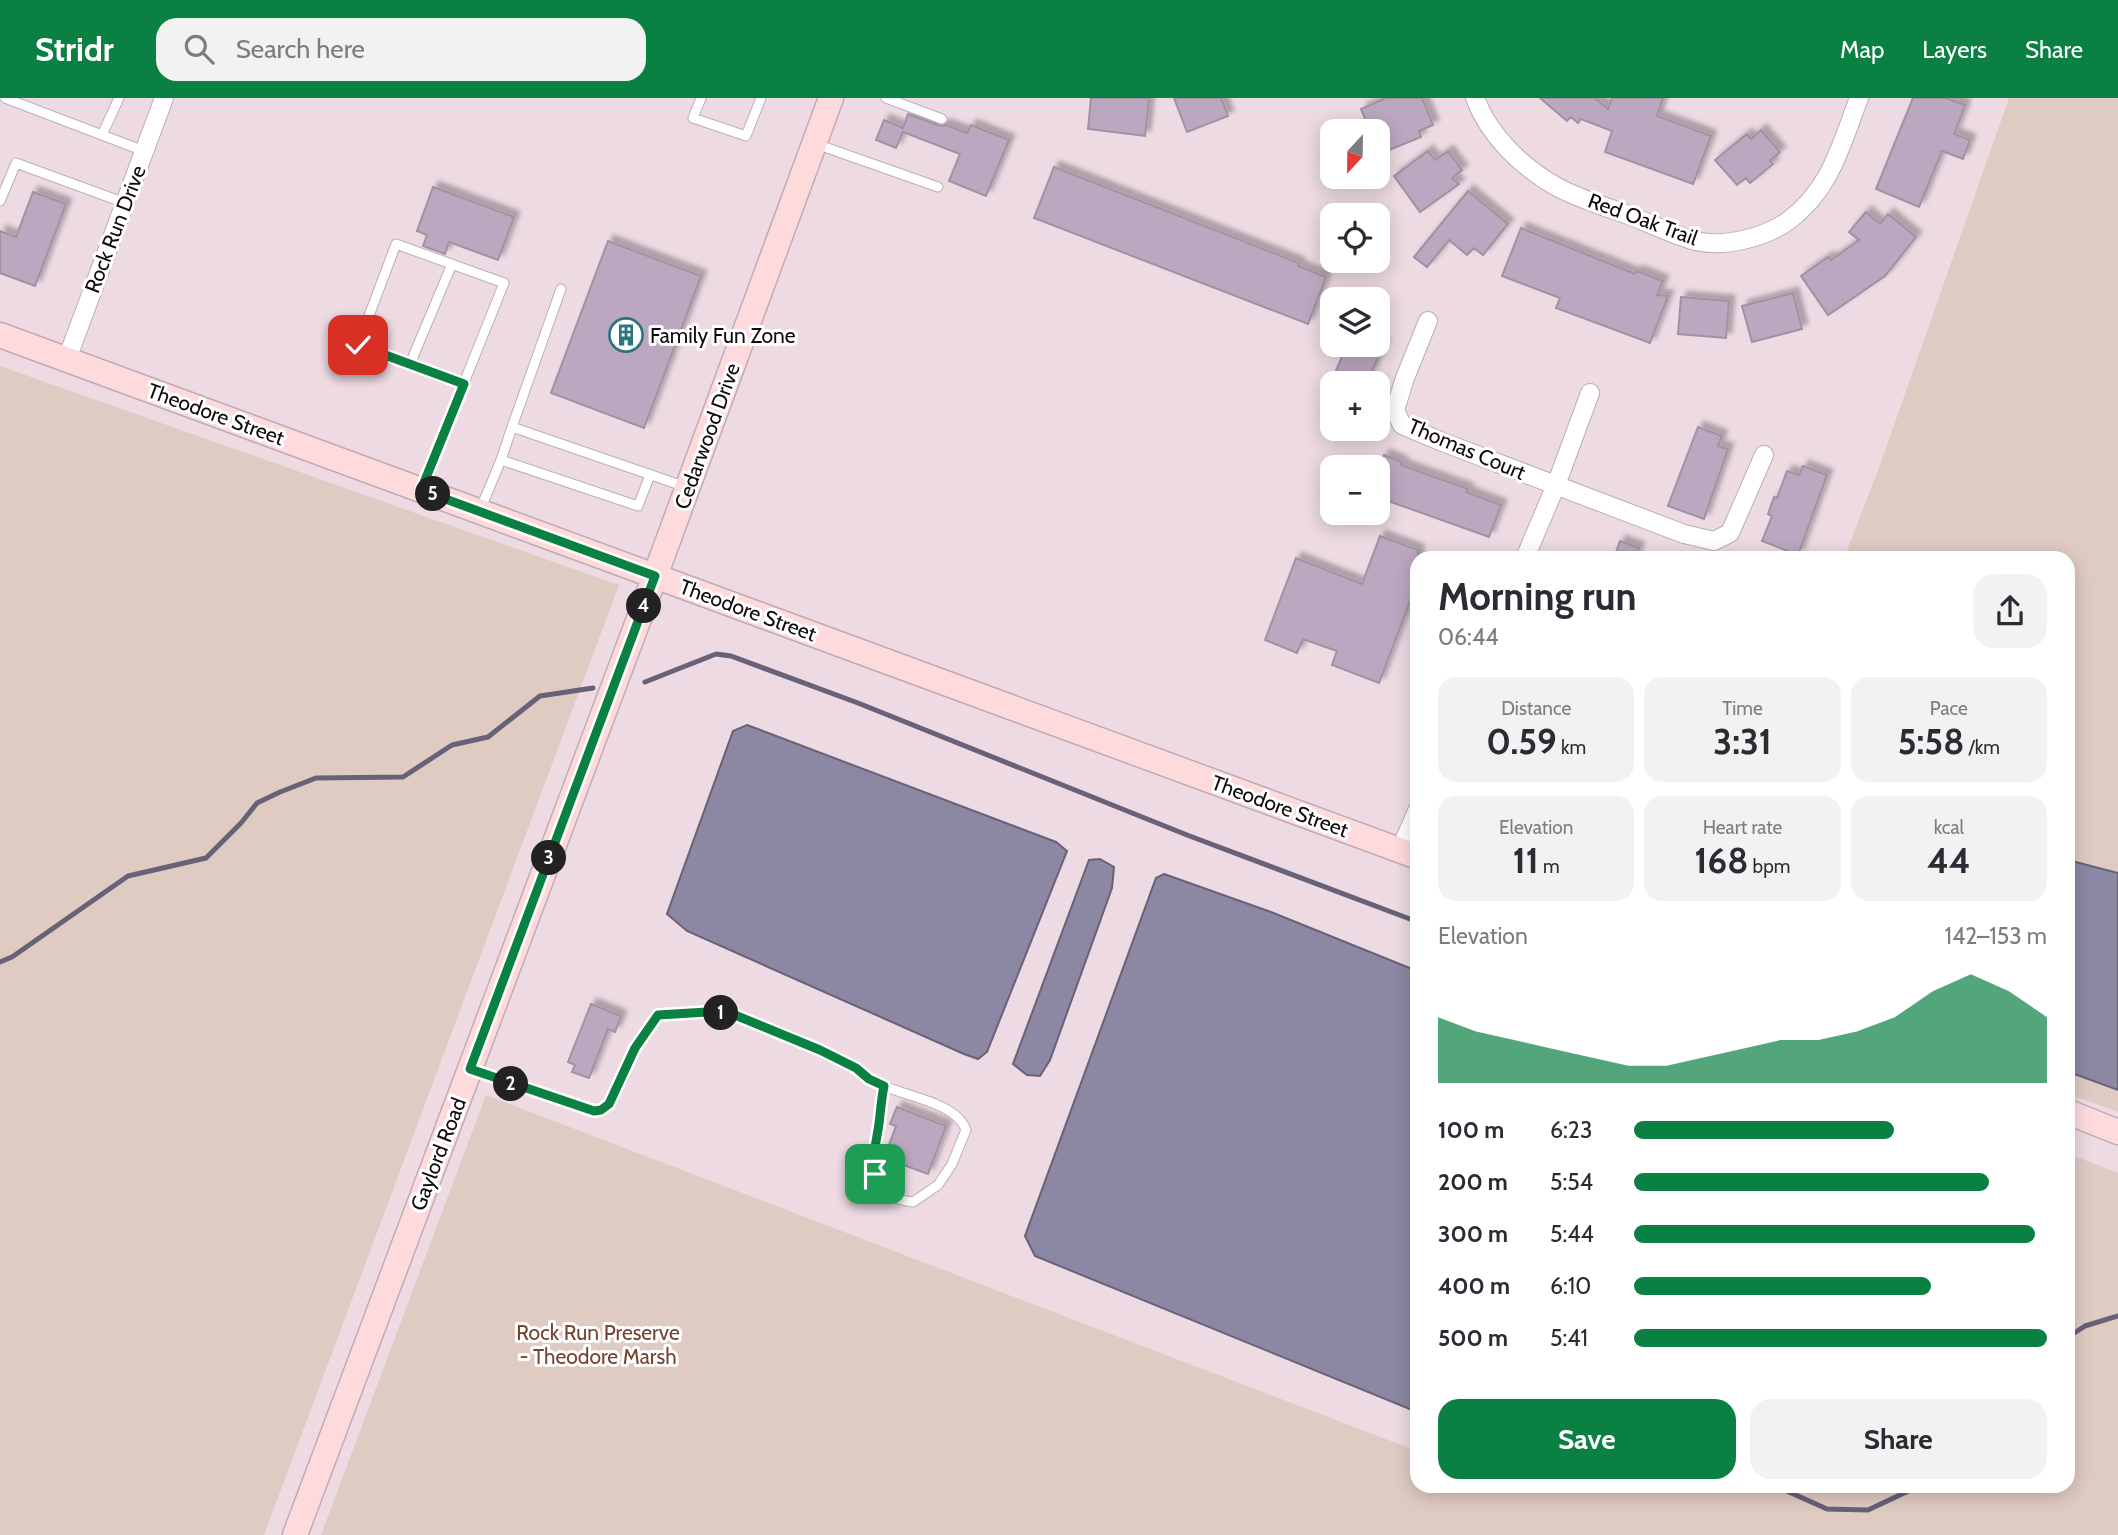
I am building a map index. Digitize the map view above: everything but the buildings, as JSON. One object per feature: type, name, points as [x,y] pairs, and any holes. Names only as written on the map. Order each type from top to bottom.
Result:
[{"type":"street","name":"Rock Run Drive","points":[[67,359],[164,98]]},
{"type":"street","name":"Cedarwood Drive","points":[[655,576],[831,98]]},
{"type":"street","name":"Red Oak Trail","points":[[1475,98],[1482,115],[1505,145],[1525,166],[1558,188],[1697,242],[1727,242],[1756,237],[1786,222],[1810,202],[1830,175],[1859,98]]},
{"type":"street","name":"Thomas Court","points":[[1428,321],[1395,410],[1402,425],[1440,442],[1685,534],[1714,541],[1730,533],[1764,455]]},
{"type":"street","name":"Theodore Street","points":[[0,335],[1409,854]]},
{"type":"street","points":[[1528,551],[1590,393]]},
{"type":"street","name":"Gaylord Road","points":[[295,1535],[655,576]]},
{"type":"street","points":[[2075,1115],[2118,1132]]},
{"type":"lane","points":[[5,98],[145,151]]},
{"type":"lane","points":[[102,135],[119,98]]},
{"type":"lane","points":[[701,98],[693,118],[746,136],[761,98]]},
{"type":"lane","points":[[886,98],[942,119]]},
{"type":"lane","points":[[815,143],[938,187]]},
{"type":"lane","points":[[0,201],[16,163],[125,203]]},
{"type":"lane","points":[[421,490],[464,384],[504,283],[396,244],[358,345],[464,384]]},
{"type":"lane","points":[[410,364],[452,264]]},
{"type":"lane","points":[[480,511],[501,460],[561,289]]},
{"type":"lane","points":[[512,427],[688,488]]},
{"type":"lane","points":[[501,460],[638,506],[650,475]]},
{"type":"lane","points":[[470,1069],[594,1111],[601,1110],[609,1104],[635,1048],[658,1015],[730,1013],[782,1033],[856,1068],[869,1079],[937,1105],[963,1121],[966,1130],[952,1164],[938,1185],[913,1202],[899,1201],[888,1193],[875,1174],[873,1156],[884,1086]]},
{"type":"green space","points":[[2009,98],[2118,98],[2118,1112],[2075,1096],[2075,551],[1847,551],[1880,465]]},
{"type":"green space","points":[[0,366],[619,585],[264,1535],[0,1535]]},
{"type":"green space","name":"Rock Run Preserve - Theodore Marsh","points":[[486,1095],[1410,1448],[1410,1493],[2075,1493],[2075,1156],[2118,1173],[2118,1535],[321,1535]]},
{"type":"shaded area","points":[[747,725],[1056,842],[1067,851],[987,1052],[978,1059],[687,931],[667,914],[733,731]]},
{"type":"shaded area","points":[[1100,859],[1114,867],[1112,888],[1050,1060],[1040,1076],[1027,1075],[1013,1064],[1089,860]]},
{"type":"shaded area","points":[[2075,862],[2118,873],[2118,1090],[2075,1074]]},
{"type":"shaded area","points":[[1164,874],[1271,912],[1410,968],[1410,1409],[1035,1256],[1025,1236],[1156,878]]},
{"type":"waterway","points":[[645,682],[716,654],[731,656],[858,703],[1187,835],[1410,919]]},
{"type":"waterway","points":[[0,962],[12,957],[128,876],[206,858],[257,803],[280,792],[316,778],[403,777],[452,745],[488,737],[540,696],[593,688]]},
{"type":"waterway","points":[[2075,1332],[2085,1326],[2118,1316]]},
{"type":"waterway","points":[[1792,1493],[1827,1509],[1868,1510],[1904,1493]]},
{"type":"place","name":"Family Fun Zone","points":[[626,335]]},
{"type":"route","points":[[358,345],[464,384],[421,490],[655,576],[470,1069],[594,1111],[601,1110],[609,1104],[635,1048],[658,1015],[730,1013],[820,1050],[884,1086],[873,1156],[875,1174]]}]
